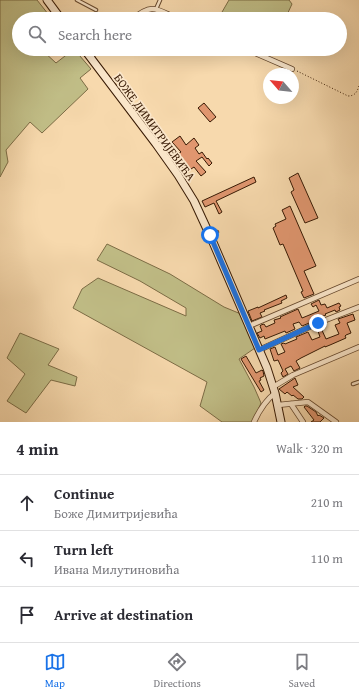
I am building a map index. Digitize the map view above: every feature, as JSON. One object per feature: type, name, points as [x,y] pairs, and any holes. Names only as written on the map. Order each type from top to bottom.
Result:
[{"type":"main road","points":[[47,0],[56,12]]},
{"type":"main road","name":"БОЖЕ ДИМИТРИЈЕВИЋА","points":[[90,57],[156,144],[194,201],[224,260],[267,368],[274,390],[281,422]]},
{"type":"street","points":[[141,12],[148,9],[156,9],[163,12]]},
{"type":"street","points":[[262,56],[290,68]]},
{"type":"street","points":[[249,326],[359,279]]},
{"type":"street","points":[[259,350],[318,323],[359,307]]},
{"type":"street","points":[[254,422],[259,411],[274,390],[292,375],[359,347]]},
{"type":"street","points":[[278,406],[308,402],[336,422]]},
{"type":"street","points":[[291,404],[303,422]]},
{"type":"lane","points":[[77,0],[96,10]]},
{"type":"lane","points":[[156,9],[160,0]]},
{"type":"lane","points":[[210,235],[217,232]]},
{"type":"lane","points":[[353,384],[359,382]]},
{"type":"path","points":[[299,72],[348,96],[354,94],[359,86]]},
{"type":"shaded area","points":[[0,0],[37,0],[46,12],[12,12],[12,56],[48,56],[56,63],[65,56],[80,56],[91,69],[80,78],[88,89],[42,133],[30,122],[6,150],[8,162],[0,177]]},
{"type":"shaded area","points":[[229,0],[289,0],[292,4],[288,12],[222,12]]},
{"type":"shaded area","points":[[107,244],[170,274],[224,307],[241,314],[255,348],[239,359],[261,403],[253,422],[222,422],[200,406],[207,382],[73,308],[82,289],[98,278],[186,316],[186,308],[140,281],[97,260]]},
{"type":"shaded area","points":[[20,333],[59,349],[48,365],[77,377],[75,386],[51,380],[26,413],[7,401],[25,374],[7,358]]},
{"type":"building","points":[[204,103],[216,117],[210,122],[198,108]]},
{"type":"building","points":[[180,136],[186,145],[194,138],[199,145],[195,148],[199,154],[202,152],[212,163],[209,166],[202,157],[196,161],[206,172],[201,176],[194,167],[188,171],[186,169],[182,172],[180,169],[183,167],[181,165],[182,164],[175,156],[181,152],[172,142]]},
{"type":"building","points":[[298,173],[318,218],[305,223],[291,192],[294,190],[289,178]]},
{"type":"building","points":[[254,177],[256,182],[216,201],[222,212],[219,214],[214,203],[205,207],[202,201]]},
{"type":"building","points":[[290,206],[316,266],[304,271],[314,294],[304,298],[301,292],[303,291],[283,244],[280,245],[273,228],[276,226],[275,224],[286,219],[282,210]]},
{"type":"building","points":[[286,295],[287,298],[281,301],[282,303],[264,310],[265,311],[260,313],[262,317],[252,321],[248,311]]},
{"type":"building","points":[[319,300],[321,305],[325,304],[327,308],[339,303],[341,306],[339,307],[340,310],[336,312],[335,310],[321,317],[320,316],[314,319],[314,321],[302,326],[299,322],[293,324],[295,329],[286,333],[285,331],[265,339],[264,336],[260,338],[257,333],[262,331],[261,325],[264,324],[266,327],[275,323],[274,320],[298,309],[302,318],[319,311],[316,305],[313,307],[311,304]]},
{"type":"building","points":[[353,314],[355,320],[347,323],[351,333],[345,336],[346,338],[325,346],[296,361],[300,368],[294,371],[291,366],[285,369],[288,374],[283,377],[281,373],[283,371],[278,360],[274,361],[270,349],[275,347],[278,355],[285,352],[281,344],[297,339],[296,337],[308,332],[312,340],[320,337],[317,328],[320,326],[326,339],[339,334],[335,325],[340,323],[338,319]]},
{"type":"building","points":[[246,356],[256,373],[262,370],[263,371],[264,376],[260,378],[261,380],[259,381],[264,390],[261,392],[241,359]]},
{"type":"building","points":[[295,378],[298,385],[293,387],[304,397],[302,399],[298,399],[287,392],[285,394],[279,389]]},
{"type":"building","points":[[305,406],[316,412],[318,416],[319,415],[324,418],[320,422],[311,422],[314,420],[304,407]]},
{"type":"route","points":[[210,235],[259,350],[318,323]]}]
